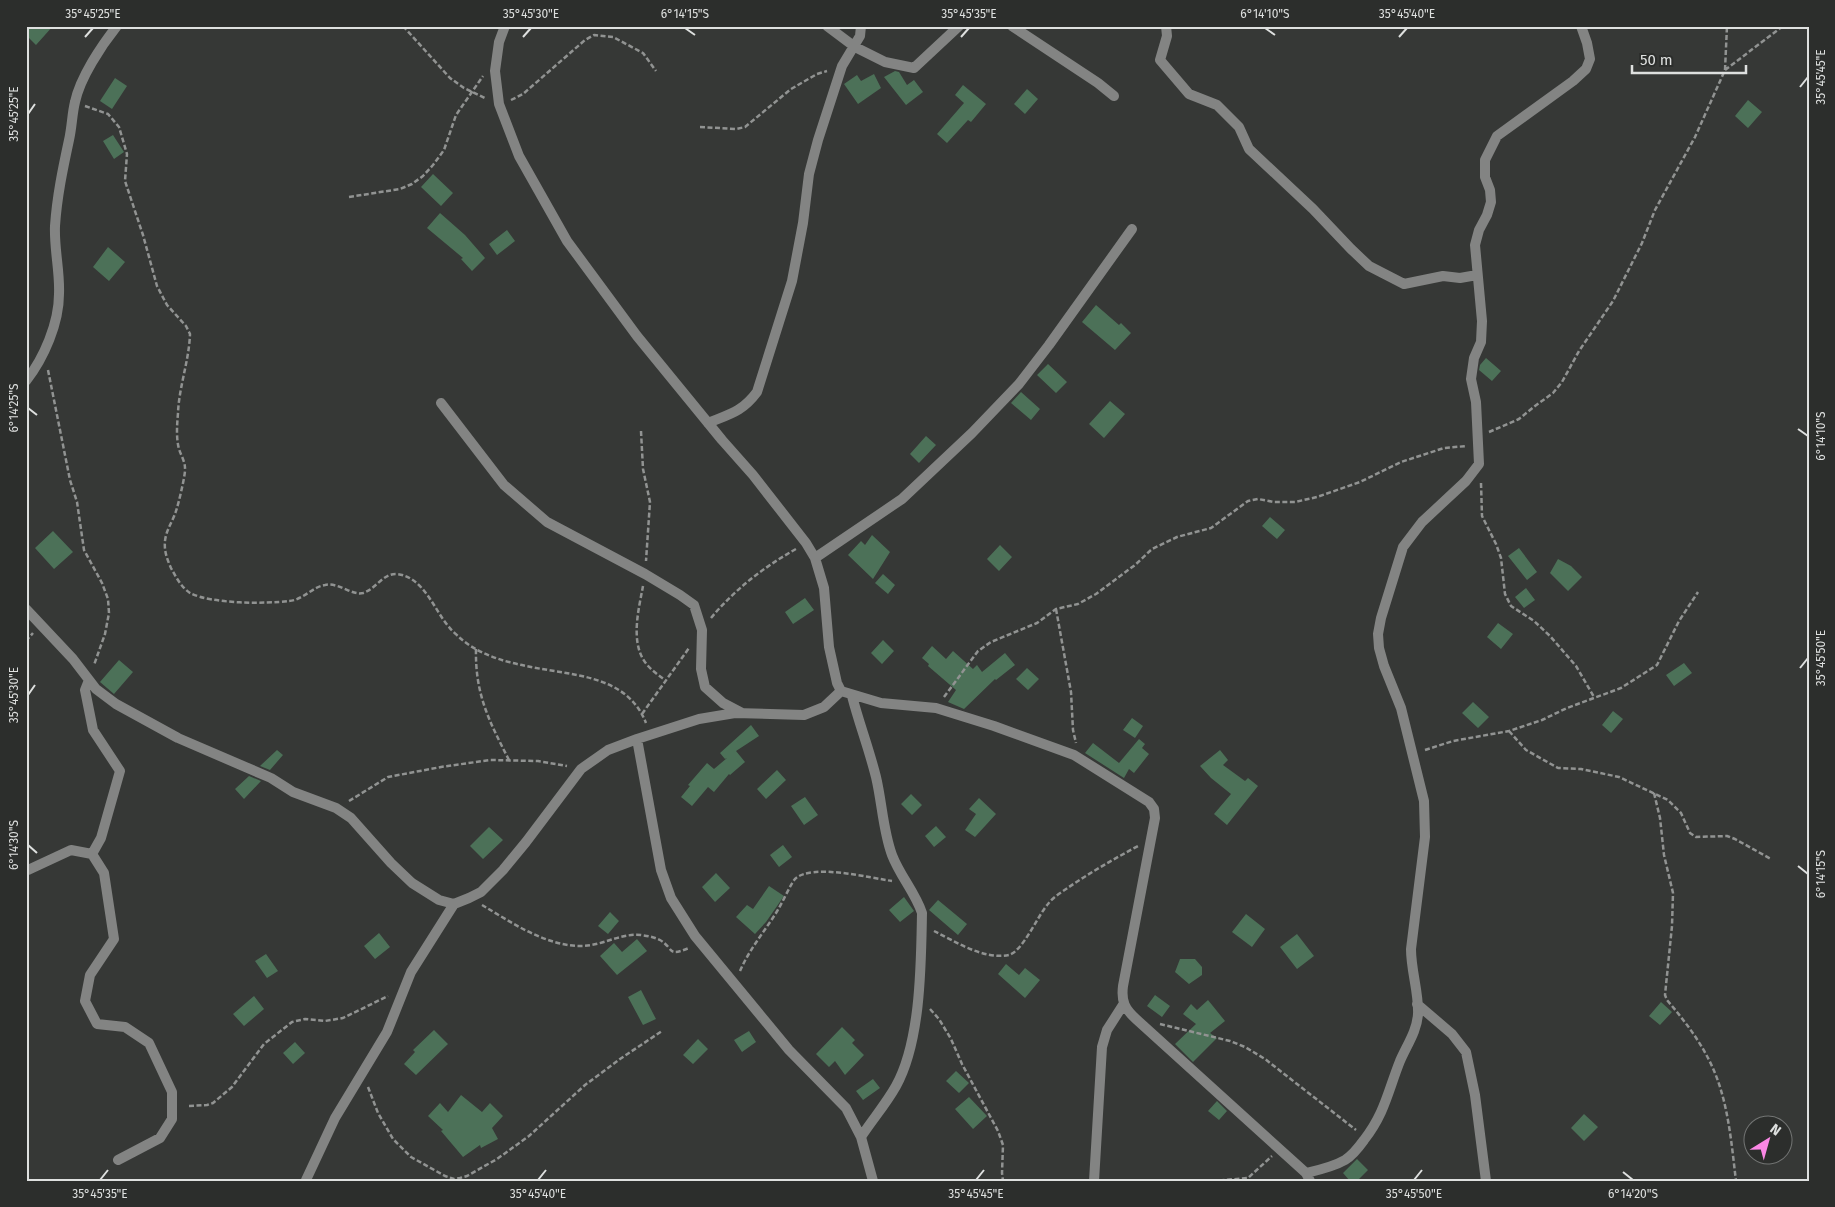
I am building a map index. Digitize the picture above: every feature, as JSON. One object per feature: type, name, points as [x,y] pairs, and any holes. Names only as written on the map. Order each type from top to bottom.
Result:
[{"type":"street","points":[[26,381],[44,351],[53,324],[59,295],[55,247],[57,199],[70,138],[74,102],[78,89],[92,64],[117,26]]},
{"type":"street","points":[[505,26],[499,42],[495,71],[499,104],[519,156],[567,241],[637,336],[753,475],[806,543],[815,558],[824,588],[829,647],[837,683],[841,691],[852,696],[881,703],[936,708],[994,726],[1074,755],[1149,802],[1154,809],[1155,818],[1151,842],[1123,986],[1123,1005],[1107,1030],[1102,1047],[1094,1181]]},
{"type":"street","points":[[827,26],[855,47],[885,62],[914,68],[959,26]]},
{"type":"street","points":[[708,423],[739,411],[750,402],[757,392],[792,282],[803,223],[809,174],[818,140],[842,66],[855,47],[860,36],[861,26]]},
{"type":"street","points":[[1012,26],[1114,96]]},
{"type":"street","points":[[1166,26],[1166,36],[1160,60],[1189,94],[1217,105],[1239,127],[1249,149],[1313,208],[1369,266],[1404,284],[1443,276],[1460,278],[1477,274]]},
{"type":"street","points":[[1123,1005],[1308,1177],[1346,1159],[1357,1150],[1381,1114],[1400,1060],[1416,1028],[1418,1004],[1411,966],[1411,950],[1425,837],[1424,801],[1401,708],[1384,666],[1379,648],[1378,634],[1381,618],[1403,547],[1422,522],[1466,481],[1479,464],[1476,402],[1471,379],[1474,358],[1481,342],[1482,321],[1475,245],[1491,202],[1490,190],[1485,177],[1485,160],[1497,136],[1573,81],[1586,69],[1590,59],[1581,26]]},
{"type":"street","points":[[815,558],[902,499],[979,426],[1019,384],[1050,345],[1132,229]]},
{"type":"street","points":[[441,402],[504,485],[546,522],[638,570],[694,605],[702,630],[701,669],[705,687],[723,703],[743,714]]},
{"type":"street","points":[[26,609],[73,659],[96,689],[116,704],[178,738],[271,778],[293,792],[336,808],[351,818],[391,863],[412,883],[439,900],[454,904]]},
{"type":"street","points":[[89,680],[86,690],[93,730],[120,771],[101,838],[92,854]]},
{"type":"street","points":[[306,1180],[335,1118],[387,1032],[410,972],[454,904],[481,892],[503,870],[581,769],[608,750],[637,738],[699,719],[735,713],[804,715],[824,708],[841,691]]},
{"type":"street","points":[[852,696],[876,778],[892,854],[907,884],[919,902],[922,913],[915,1022],[903,1070],[896,1086],[861,1137]]},
{"type":"street","points":[[637,738],[661,870],[671,898],[701,944],[788,1050],[846,1108],[861,1137],[873,1181]]},
{"type":"street","points":[[26,869],[28,870],[72,850],[92,854],[104,873],[114,939],[90,975],[85,1001],[97,1024],[125,1027],[149,1043],[172,1092],[172,1120],[160,1138],[118,1160]]},
{"type":"street","points":[[1418,1004],[1452,1034],[1466,1052],[1475,1095],[1486,1181]]},
{"type":"path","points":[[403,26],[450,78],[472,92],[499,104],[523,94],[585,40],[594,35],[613,38],[643,53],[656,71]]},
{"type":"path","points":[[936,708],[978,651],[991,642],[1037,623],[1056,609],[1078,604],[1096,594],[1135,565],[1152,549],[1177,537],[1210,528],[1248,501],[1258,499],[1274,502],[1294,502],[1317,498],[1360,482],[1401,462],[1444,448],[1479,441],[1520,419],[1547,398],[1562,382],[1578,351],[1613,301],[1642,243],[1655,210],[1695,137],[1725,70],[1727,26]]},
{"type":"path","points":[[1725,70],[1783,26]]},
{"type":"path","points":[[700,127],[736,129],[745,127],[791,89],[817,74],[842,66]]},
{"type":"path","points":[[349,197],[400,189],[412,184],[423,176],[444,150],[456,115],[484,75]]},
{"type":"path","points":[[74,102],[108,114],[119,127],[127,154],[125,181],[157,286],[164,300],[186,326],[190,334],[178,411],[178,447],[185,470],[177,509],[165,539],[164,549],[176,578],[190,593],[201,596],[233,602],[282,602],[300,598],[325,584],[341,586],[355,592],[364,593],[385,577],[391,574],[398,574],[409,578],[417,584],[434,605],[448,627],[462,640],[476,649],[488,655],[521,665],[612,684],[634,703],[642,714],[650,734]]},
{"type":"path","points":[[44,351],[70,480],[77,502],[84,550],[108,599],[109,613],[105,634],[89,680]]},
{"type":"path","points":[[1479,464],[1482,516],[1501,558],[1504,594],[1511,606],[1534,621],[1550,636],[1576,666],[1594,697]]},
{"type":"path","points":[[642,714],[702,630],[726,600],[783,556],[806,543]]},
{"type":"path","points":[[1411,754],[1453,741],[1509,731],[1542,720],[1594,697],[1621,688],[1657,665],[1679,621],[1698,592]]},
{"type":"path","points":[[1056,609],[1071,692],[1073,730],[1080,758]]},
{"type":"path","points":[[476,649],[477,683],[480,696],[496,736],[509,760]]},
{"type":"path","points":[[1509,731],[1526,750],[1558,768],[1581,769],[1619,777],[1654,793],[1675,806],[1690,833],[1696,837],[1727,836],[1771,859]]},
{"type":"path","points":[[336,808],[388,777],[490,760],[538,761],[581,769]]},
{"type":"path","points":[[1654,793],[1660,818],[1664,855],[1673,894],[1672,926],[1665,995],[1694,1034],[1714,1071],[1730,1128],[1736,1181]]},
{"type":"path","points":[[922,925],[978,952],[1010,955],[1019,948],[1039,915],[1051,900],[1108,863],[1139,846],[1151,842]]},
{"type":"path","points":[[735,984],[750,952],[783,903],[792,883],[800,876],[821,872],[847,874],[907,884]]},
{"type":"path","points":[[469,898],[522,928],[562,943],[582,946],[628,935],[640,935],[661,941],[669,950],[677,953],[701,944]]},
{"type":"path","points":[[189,1106],[213,1103],[232,1086],[264,1044],[292,1022],[305,1018],[325,1021],[343,1018],[403,989]]},
{"type":"path","points":[[917,996],[939,1019],[951,1038],[962,1064],[998,1131],[1003,1145],[1003,1181]]},
{"type":"path","points":[[1136,1019],[1169,1025],[1230,1041],[1245,1047],[1265,1058],[1366,1138]]},
{"type":"path","points":[[362,1074],[378,1113],[393,1138],[411,1157],[437,1173],[454,1180],[467,1176],[497,1160],[529,1136],[585,1085],[620,1058],[662,1031]]},
{"type":"path","points":[[1212,1181],[1248,1178],[1263,1166],[1278,1148]]},
{"type":"building","points":[[26,26],[53,26],[36,45],[26,35]]},
{"type":"building","points":[[895,71],[899,72],[907,85],[914,80],[923,92],[906,105],[884,77]]},
{"type":"building","points":[[874,74],[881,88],[858,104],[844,84],[857,75],[861,81]]},
{"type":"building","points":[[115,78],[127,86],[112,109],[100,101]]},
{"type":"building","points":[[963,85],[986,104],[971,122],[968,120],[947,143],[937,134],[964,103],[955,95]]},
{"type":"building","points":[[1027,89],[1038,99],[1025,114],[1014,104]]},
{"type":"building","points":[[1748,100],[1762,112],[1748,128],[1735,116]]},
{"type":"building","points":[[113,135],[124,152],[114,159],[103,141]]},
{"type":"building","points":[[433,174],[453,193],[441,206],[421,187]]},
{"type":"building","points":[[440,213],[465,235],[485,258],[472,271],[461,259],[463,258],[427,228]]},
{"type":"building","points":[[507,230],[515,241],[497,255],[489,244]]},
{"type":"building","points":[[108,247],[125,262],[109,281],[93,267]]},
{"type":"building","points":[[1096,305],[1119,325],[1121,323],[1131,333],[1115,350],[1082,322]]},
{"type":"building","points":[[1486,358],[1501,371],[1492,381],[1479,370],[1480,365]]},
{"type":"building","points":[[1048,364],[1067,382],[1056,393],[1037,375]]},
{"type":"building","points":[[1021,392],[1040,409],[1031,420],[1011,403]]},
{"type":"building","points":[[1110,401],[1125,414],[1104,438],[1089,424]]},
{"type":"building","points":[[926,436],[936,445],[919,463],[910,454]]},
{"type":"building","points":[[1270,517],[1285,530],[1277,539],[1262,526]]},
{"type":"building","points":[[53,531],[73,552],[54,569],[35,548]]},
{"type":"building","points":[[872,535],[890,552],[873,579],[848,555],[861,541],[865,545]]},
{"type":"building","points":[[1000,545],[1012,557],[999,571],[987,559]]},
{"type":"building","points":[[1519,548],[1537,572],[1527,580],[1508,556]]},
{"type":"building","points":[[1558,559],[1571,566],[1582,577],[1568,591],[1550,573]]},
{"type":"building","points":[[883,574],[895,585],[888,594],[875,583]]},
{"type":"building","points":[[1526,588],[1535,600],[1524,608],[1515,597]]},
{"type":"building","points":[[805,598],[814,610],[793,624],[785,612]]},
{"type":"building","points":[[1498,623],[1513,634],[1501,649],[1487,637]]},
{"type":"building","points":[[883,640],[894,651],[882,664],[871,653]]},
{"type":"building","points":[[932,646],[946,659],[953,651],[973,669],[977,665],[982,672],[1005,653],[1015,665],[995,679],[964,709],[948,702],[956,690],[928,666],[929,664],[922,658]]},
{"type":"building","points":[[119,660],[133,672],[114,694],[100,682]]},
{"type":"building","points":[[1684,663],[1692,673],[1674,686],[1666,675]]},
{"type":"building","points":[[1027,668],[1039,679],[1028,690],[1016,679]]},
{"type":"building","points":[[1473,702],[1489,717],[1478,728],[1462,713]]},
{"type":"building","points":[[1613,711],[1623,719],[1611,733],[1602,725]]},
{"type":"building","points":[[1132,718],[1143,726],[1135,738],[1123,730]]},
{"type":"building","points":[[751,725],[759,736],[736,751],[745,762],[729,774],[714,792],[708,787],[692,806],[681,797],[690,786],[688,785],[707,763],[714,769],[727,758],[725,759],[720,753]]},
{"type":"building","points":[[1139,739],[1145,744],[1142,748],[1149,754],[1134,773],[1129,769],[1124,778],[1085,753],[1093,743],[1119,763]]},
{"type":"building","points":[[277,750],[283,755],[270,770],[260,766]]},
{"type":"building","points":[[1220,750],[1228,760],[1223,765],[1245,781],[1248,778],[1258,786],[1227,825],[1214,814],[1231,794],[1211,778],[1200,766]]},
{"type":"building","points":[[777,770],[786,780],[766,799],[757,789]]},
{"type":"building","points":[[249,776],[261,781],[244,799],[235,789]]},
{"type":"building","points":[[911,794],[922,805],[912,815],[901,804]]},
{"type":"building","points":[[805,797],[818,815],[804,825],[791,806]]},
{"type":"building","points":[[979,798],[996,814],[975,837],[965,830],[976,814],[969,809]]},
{"type":"building","points":[[936,826],[946,837],[934,847],[925,836]]},
{"type":"building","points":[[489,827],[503,840],[483,859],[470,846]]},
{"type":"building","points":[[783,845],[792,857],[779,867],[770,855]]},
{"type":"building","points":[[716,873],[730,888],[715,902],[702,887]]},
{"type":"building","points":[[769,886],[784,896],[755,934],[736,917],[747,905],[753,909]]},
{"type":"building","points":[[904,897],[914,911],[900,922],[889,910]]},
{"type":"building","points":[[938,900],[967,924],[958,935],[929,910]]},
{"type":"building","points":[[610,912],[619,921],[608,934],[598,926]]},
{"type":"building","points":[[1246,914],[1265,929],[1252,947],[1232,932]]},
{"type":"building","points":[[379,933],[390,947],[375,959],[364,946]]},
{"type":"building","points":[[1297,934],[1314,956],[1297,969],[1280,947]]},
{"type":"building","points":[[637,939],[647,951],[617,975],[600,956],[614,943],[622,952]]},
{"type":"building","points":[[266,954],[278,971],[267,978],[255,961]]},
{"type":"building","points":[[1180,959],[1195,959],[1202,967],[1202,975],[1189,984],[1175,972]]},
{"type":"building","points":[[1006,964],[1019,975],[1025,968],[1040,980],[1025,998],[998,974]]},
{"type":"building","points":[[641,990],[656,1019],[643,1025],[628,997]]},
{"type":"building","points":[[1155,995],[1170,1006],[1162,1017],[1147,1006]]},
{"type":"building","points":[[254,996],[264,1009],[244,1026],[233,1014]]},
{"type":"building","points":[[1208,1000],[1225,1021],[1210,1033],[1217,1038],[1193,1062],[1175,1044],[1196,1024],[1183,1014],[1191,1004],[1197,1010]]},
{"type":"building","points":[[1661,1002],[1672,1012],[1660,1025],[1649,1016]]},
{"type":"building","points":[[842,1027],[855,1040],[852,1043],[864,1055],[845,1075],[835,1061],[829,1067],[816,1054]]},
{"type":"building","points":[[434,1030],[448,1044],[416,1075],[404,1064],[415,1052],[413,1050]]},
{"type":"building","points":[[749,1031],[756,1042],[742,1052],[734,1040]]},
{"type":"building","points":[[698,1039],[708,1049],[693,1064],[683,1055]]},
{"type":"building","points":[[295,1042],[305,1053],[293,1064],[283,1053]]},
{"type":"building","points":[[956,1071],[969,1083],[959,1093],[946,1081]]},
{"type":"building","points":[[873,1079],[880,1088],[863,1100],[856,1091]]},
{"type":"building","points":[[461,1095],[482,1112],[490,1103],[503,1116],[492,1128],[498,1139],[481,1148],[480,1145],[463,1157],[441,1131],[443,1130],[428,1116],[440,1103],[448,1112]]},
{"type":"building","points":[[969,1097],[987,1116],[973,1129],[955,1109]]},
{"type":"building","points":[[1217,1101],[1227,1111],[1219,1120],[1208,1111]]},
{"type":"building","points":[[1584,1114],[1598,1127],[1584,1141],[1571,1128]]},
{"type":"building","points":[[1357,1159],[1368,1170],[1357,1181],[1350,1181],[1343,1173]]}]
